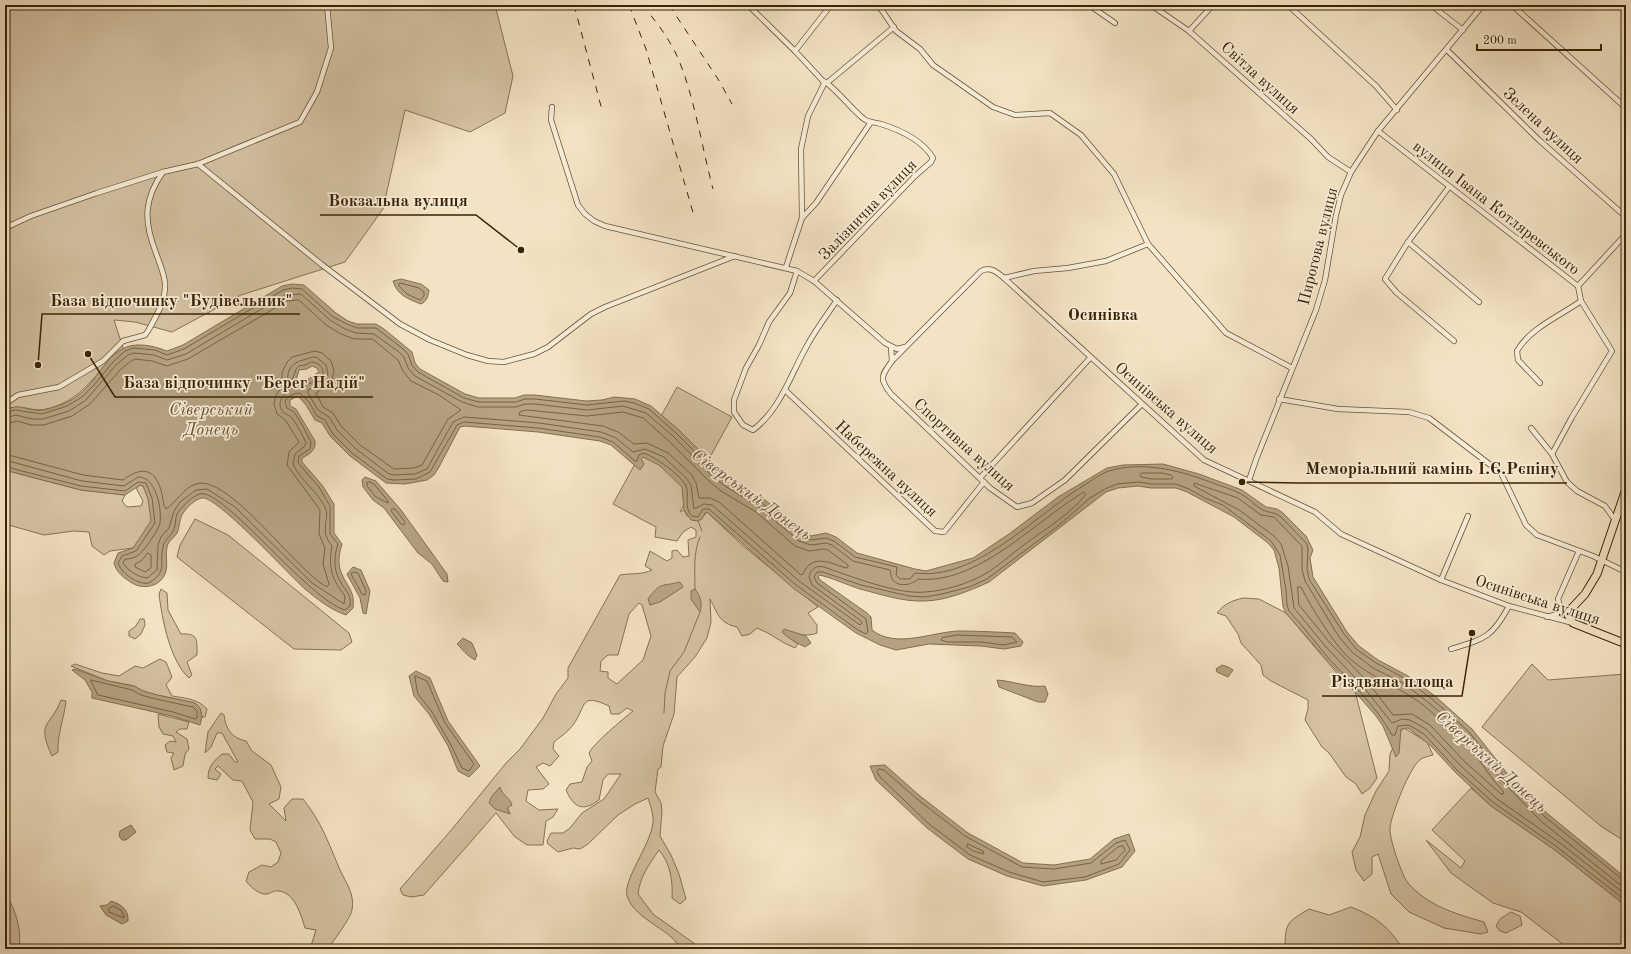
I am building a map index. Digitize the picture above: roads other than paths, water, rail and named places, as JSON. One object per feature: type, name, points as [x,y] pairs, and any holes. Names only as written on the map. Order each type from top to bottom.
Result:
[{"type":"main road","points":[[1573,623],[1568,615],[1570,610],[1585,594],[1603,561],[1626,489]]},
{"type":"main road","name":"Осинівська вулиця","points":[[1573,623],[1626,644]]},
{"type":"street","points":[[5,228],[66,203],[163,172],[198,164],[297,124],[303,119],[317,92],[330,48],[331,42],[327,5]]},
{"type":"street","name":"Залізнична вулиця","points":[[748,5],[864,119],[882,124],[918,142],[930,153],[932,160],[814,281]]},
{"type":"street","points":[[796,51],[832,5]]},
{"type":"street","points":[[875,5],[881,9],[894,27],[920,49],[933,65],[993,107],[1015,115],[1050,113],[1082,135],[1114,174],[1148,244],[1226,333],[1292,368]]},
{"type":"street","points":[[1089,5],[1115,23]]},
{"type":"street","name":"Світла вулиця","points":[[1151,5],[1189,31],[1311,139],[1328,158],[1351,172]]},
{"type":"street","points":[[1189,31],[1213,5]]},
{"type":"street","points":[[1288,5],[1376,86],[1397,110]]},
{"type":"street","points":[[1431,5],[1463,30]]},
{"type":"street","name":"Пирогова вулиця","points":[[1249,480],[1279,399],[1316,310],[1325,280],[1336,215],[1341,195],[1351,172],[1378,131],[1483,5]]},
{"type":"street","points":[[1512,5],[1626,108]]},
{"type":"street","points":[[786,267],[802,218],[801,149],[808,116],[824,84],[894,27]]},
{"type":"street","name":"Зелена вулиця","points":[[1447,50],[1539,140],[1626,217]]},
{"type":"street","points":[[552,107],[551,120],[571,186],[578,205],[585,214],[594,221],[606,226],[786,267],[814,281],[891,347],[897,349],[907,346]]},
{"type":"street","points":[[802,218],[816,203],[871,122]]},
{"type":"street","name":"вулиця Івана Котляревського","points":[[1378,131],[1578,286],[1581,301],[1612,353],[1572,417],[1552,454]]},
{"type":"street","points":[[198,164],[321,264],[400,324],[430,340],[467,355],[488,361],[504,362],[534,354],[548,347],[591,314],[605,307],[735,256]]},
{"type":"street","points":[[5,404],[18,395],[59,387],[103,361],[123,341],[144,335],[148,331],[161,305],[164,295],[165,282],[148,233],[146,218],[151,194],[163,172]]},
{"type":"street","points":[[1449,186],[1408,242],[1387,273],[1385,279],[1386,282],[1454,341]]},
{"type":"street","points":[[1578,286],[1626,234]]},
{"type":"street","points":[[1408,242],[1479,302]]},
{"type":"street","points":[[1004,278],[1034,271],[1068,268],[1106,261],[1148,244]]},
{"type":"street","name":"Осинівська вулиця","points":[[981,271],[988,269],[1004,278],[1090,358],[1204,460],[1315,512],[1341,534],[1441,580],[1509,606],[1545,617],[1573,623]]},
{"type":"street","points":[[796,271],[790,293],[769,322],[759,345],[746,368],[734,400],[734,412],[743,425],[753,430],[760,425],[785,390],[808,344],[837,300]]},
{"type":"street","name":"Спортивна вулиця","points":[[981,271],[892,361],[882,377],[886,388],[982,480],[1017,507],[1032,503],[1065,480],[1142,404]]},
{"type":"street","points":[[1540,383],[1518,360],[1517,351],[1526,340],[1547,323],[1565,313],[1581,301]]},
{"type":"street","points":[[891,347],[892,361]]},
{"type":"street","name":"Набережна вулиця","points":[[785,390],[935,531],[944,532],[982,480],[1090,358]]},
{"type":"street","points":[[1279,399],[1338,409],[1409,412],[1429,418],[1501,473],[1526,525],[1531,531],[1537,535],[1579,551],[1626,572]]},
{"type":"street","points":[[1531,428],[1552,454],[1568,482],[1578,491],[1605,506],[1615,520]]},
{"type":"street","points":[[1441,580],[1468,516]]},
{"type":"street","points":[[1562,613],[1558,599],[1579,551]]},
{"type":"street","points":[[1451,650],[1488,636],[1500,623],[1509,606]]},
{"type":"street","points":[[1545,617],[1570,610]]},
{"type":"water","points":[[401,279],[421,284],[429,290],[428,297],[425,302],[421,304],[400,293],[393,281]]},
{"type":"water","name":"Сіверський Донець","points":[[292,284],[304,285],[336,313],[348,321],[357,324],[376,324],[412,352],[415,363],[420,369],[465,394],[479,398],[515,398],[524,395],[535,395],[586,401],[602,400],[614,397],[635,399],[651,406],[679,430],[729,479],[765,500],[804,533],[811,536],[826,533],[836,537],[857,553],[915,569],[926,571],[973,558],[1009,534],[1058,497],[1107,468],[1123,465],[1163,464],[1199,474],[1242,490],[1266,507],[1277,509],[1283,513],[1306,536],[1313,550],[1310,558],[1313,577],[1347,632],[1359,646],[1378,660],[1408,676],[1435,696],[1472,729],[1510,777],[1548,814],[1626,878],[1626,906],[1555,850],[1491,806],[1455,772],[1431,746],[1408,728],[1401,729],[1399,753],[1396,757],[1383,726],[1376,716],[1286,613],[1283,607],[1279,568],[1274,550],[1268,543],[1234,517],[1187,492],[1176,488],[1151,488],[1138,486],[1118,488],[1106,492],[989,582],[949,597],[932,601],[908,600],[860,589],[820,575],[818,577],[820,580],[867,613],[871,617],[872,630],[881,636],[903,639],[959,631],[994,632],[1015,633],[1023,642],[1021,646],[1004,649],[981,646],[929,644],[896,650],[880,645],[856,633],[793,588],[707,512],[702,519],[698,521],[691,520],[684,510],[682,487],[659,465],[643,457],[641,459],[644,464],[640,470],[611,445],[600,441],[538,432],[465,426],[460,427],[434,475],[427,480],[405,484],[386,483],[350,456],[330,436],[322,423],[315,420],[306,405],[298,396],[290,400],[290,406],[296,409],[315,441],[315,447],[310,453],[302,458],[302,462],[322,485],[334,504],[334,533],[342,544],[339,556],[339,565],[341,573],[351,592],[353,608],[346,615],[319,600],[305,589],[237,522],[222,509],[210,501],[202,498],[196,500],[190,505],[180,519],[177,533],[170,541],[166,550],[167,568],[161,581],[152,586],[136,585],[118,572],[114,563],[118,553],[133,548],[151,521],[148,499],[143,486],[140,485],[125,495],[81,490],[12,472],[5,468],[5,410],[17,407],[41,410],[63,404],[78,395],[90,384],[108,361],[118,352],[130,346],[146,345],[167,351],[183,345],[282,286]],"holes":[[[312,366],[317,368],[319,372],[301,384],[298,384],[296,381],[299,370],[307,369]]]},
{"type":"water","points":[[365,477],[376,481],[401,510],[447,574],[448,582],[443,581],[432,564],[418,553],[384,508],[373,500],[363,487],[362,480]]},
{"type":"water","points":[[353,567],[361,570],[370,591],[366,614],[363,613],[360,598],[347,574]]},
{"type":"water","points":[[680,582],[683,587],[660,602],[650,605],[648,599],[656,589],[665,585]]},
{"type":"water","points":[[695,589],[700,600],[700,612],[691,599],[691,591]]},
{"type":"water","points":[[784,629],[806,636],[811,643],[805,647],[799,644],[782,632]]},
{"type":"water","points":[[463,638],[472,643],[477,655],[475,660],[467,655],[457,644]]},
{"type":"water","points":[[1222,665],[1233,670],[1228,677],[1217,672],[1216,669]]},
{"type":"water","points":[[75,669],[108,681],[134,686],[143,691],[157,695],[195,703],[200,708],[202,717],[200,725],[172,716],[92,698],[92,692],[85,680],[72,670]]},
{"type":"water","points":[[416,671],[430,678],[448,721],[480,766],[469,777],[458,771],[448,746],[429,714],[414,696],[409,676]]},
{"type":"water","points":[[997,680],[1033,686],[1045,686],[1048,694],[1045,702],[1038,702],[999,687]]},
{"type":"water","points":[[885,765],[920,796],[968,833],[1023,863],[1054,865],[1090,859],[1114,839],[1129,834],[1135,851],[1122,867],[1086,880],[1043,886],[1007,876],[968,859],[927,828],[876,780],[870,766]]},
{"type":"water","points":[[500,787],[512,805],[507,808],[510,814],[495,809],[489,803],[492,796]]},
{"type":"water","points":[[131,825],[136,832],[126,840],[122,840],[119,836],[120,831]]},
{"type":"water","points":[[111,901],[124,908],[128,921],[122,924],[106,915],[100,906],[107,905]]},
{"type":"waterway","points":[[698,521],[702,531]]},
{"type":"waterway","points":[[695,589],[695,556],[700,537]]},
{"type":"waterway","points":[[664,713],[665,693],[670,671],[684,652],[700,612]]},
{"type":"railway","points":[[574,5],[602,110]]},
{"type":"railway","points":[[629,5],[646,49],[694,216]]},
{"type":"railway","points":[[642,5],[666,36],[683,71],[693,104],[713,189]]},
{"type":"railway","points":[[669,5],[718,79],[732,104]]},
{"type":"place","name":"Вокзальна вулиця","points":[[521,250]]},
{"type":"place","name":"База відпочинку \"Берег Надій\"","points":[[88,354]]},
{"type":"place","name":"База відпочинку \"Будівельник\"","points":[[38,365]]},
{"type":"place","name":"Меморіальний камінь І.Є.Рєпіну","points":[[1242,482]]},
{"type":"place","name":"Різдвяна площа","points":[[1472,633]]},
{"type":"district","name":"Осинівка","points":[[1103,314]]}]
